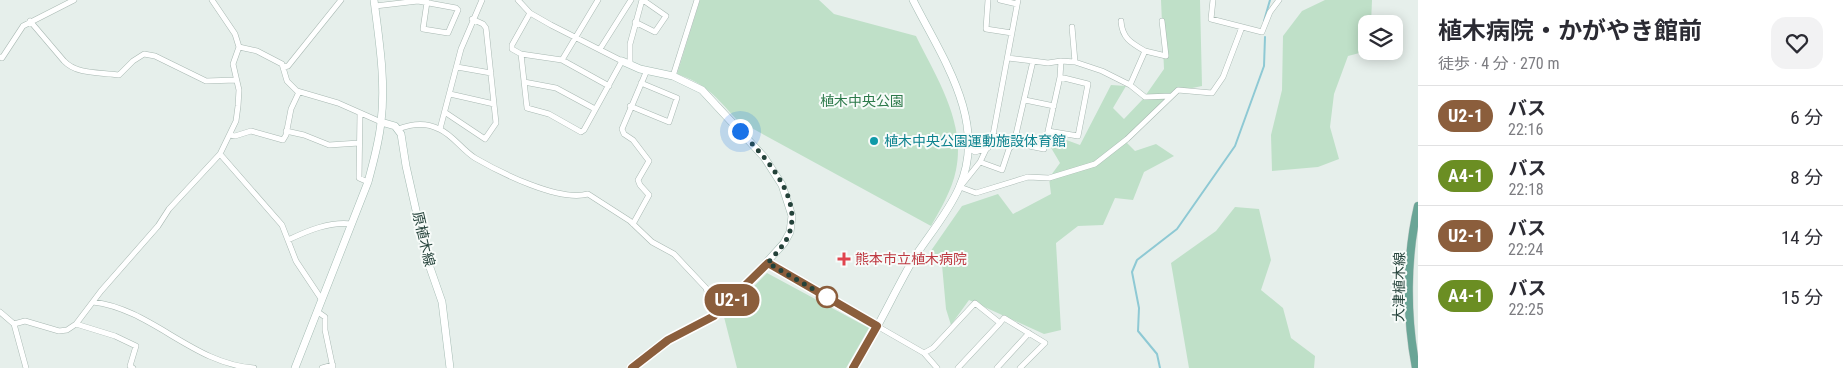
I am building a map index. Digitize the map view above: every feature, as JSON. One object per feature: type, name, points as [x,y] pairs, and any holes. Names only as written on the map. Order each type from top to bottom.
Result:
[{"type":"main road","name":"大津植木線","points":[[1416,368],[1411,345],[1410,314],[1412,247],[1418,206]]},
{"type":"street","points":[[0,57],[2,58],[23,26],[74,0]]},
{"type":"street","points":[[14,324],[25,321],[59,331],[67,330],[76,324],[158,226],[169,209],[220,154],[230,135],[238,106],[239,90],[233,60],[239,47],[234,34],[212,0]]},
{"type":"street","points":[[284,67],[288,66],[342,0]]},
{"type":"street","points":[[440,129],[472,19],[482,0]]},
{"type":"street","points":[[518,0],[530,12],[622,61],[647,70],[673,76],[702,90],[764,157],[782,185],[792,216],[790,232],[768,263],[714,316],[671,338],[632,368]]},
{"type":"street","points":[[562,60],[598,0]]},
{"type":"street","points":[[600,49],[631,0]]},
{"type":"street","points":[[673,76],[698,0]]},
{"type":"street","points":[[913,0],[958,86],[966,118],[968,148],[967,162],[960,187]]},
{"type":"street","points":[[988,0],[986,29],[1012,33]]},
{"type":"street","points":[[853,368],[914,259],[960,187],[980,162],[988,148],[993,135],[1017,2],[1000,0]]},
{"type":"street","points":[[1213,0],[1211,19],[1262,32],[1270,12],[1279,0]]},
{"type":"street","points":[[296,368],[368,182],[382,122],[383,76],[375,3],[418,1],[427,2],[458,9],[448,33],[423,29],[427,2]]},
{"type":"street","points":[[630,64],[629,48],[635,22],[641,1],[665,15],[665,18],[655,32],[635,22]]},
{"type":"street","points":[[530,12],[511,47],[521,54],[562,60],[609,86]]},
{"type":"street","points":[[446,113],[487,139],[496,123],[486,28],[483,24],[472,19]]},
{"type":"street","points":[[30,21],[69,67],[78,70],[119,75],[133,61],[144,54],[155,56],[206,81],[236,80]]},
{"type":"street","points":[[1121,21],[1122,32],[1127,40],[1145,51],[1166,56],[1162,21]]},
{"type":"street","points":[[1072,27],[1075,62]]},
{"type":"street","points":[[960,187],[976,193],[1028,177],[1049,178],[1095,164],[1128,140],[1178,90],[1212,94],[1216,90],[1242,27]]},
{"type":"street","points":[[239,47],[257,51],[284,67],[288,81],[299,92],[338,103],[398,129],[425,124],[440,129],[474,158],[526,184],[578,197],[588,194],[633,224],[652,242],[674,254],[706,288],[714,316]]},
{"type":"street","points":[[1130,85],[1145,51]]},
{"type":"street","points":[[521,54],[528,109],[549,114],[580,131],[584,130],[622,61]]},
{"type":"street","points":[[1008,58],[1048,63],[1061,61],[1075,62],[1102,71],[1130,85],[1145,97],[1170,96]]},
{"type":"street","points":[[993,135],[1014,143],[1044,149],[1060,77],[1061,61]]},
{"type":"street","points":[[980,162],[1002,170],[1009,148],[1014,143],[1033,62]]},
{"type":"street","points":[[457,66],[491,73]]},
{"type":"street","points":[[633,224],[649,195],[638,180],[649,161],[633,140],[622,133],[630,106],[647,70]]},
{"type":"street","points":[[1048,130],[1078,136],[1088,84],[1060,77]]},
{"type":"street","points":[[524,82],[556,88],[595,109]]},
{"type":"street","points":[[630,106],[668,122],[677,98],[641,84]]},
{"type":"street","points":[[230,135],[235,136],[251,131],[281,140],[284,139],[291,109],[299,92]]},
{"type":"street","points":[[450,94],[494,104]]},
{"type":"street","points":[[1025,100],[1054,106]]},
{"type":"street","points":[[360,113],[359,178],[368,182]]},
{"type":"street","name":"原植木線","points":[[398,129],[401,134],[406,166],[427,259],[442,302],[450,368]]},
{"type":"street","points":[[286,130],[328,145],[359,143]]},
{"type":"street","points":[[968,148],[975,152],[988,148]]},
{"type":"street","points":[[220,154],[282,225],[296,261],[322,300]]},
{"type":"street","points":[[288,240],[312,230],[344,223],[352,224]]},
{"type":"street","points":[[768,263],[924,352],[937,368]]},
{"type":"street","points":[[93,302],[111,304],[129,312],[207,357],[235,366],[254,368]]},
{"type":"street","points":[[924,352],[933,348],[975,302],[1000,323]]},
{"type":"street","points":[[0,312],[14,324],[26,368]]},
{"type":"street","points":[[318,312],[325,317],[325,330],[333,367],[322,368]]},
{"type":"street","points":[[958,368],[1004,318],[1045,343],[1020,368]]},
{"type":"street","points":[[76,324],[115,336],[136,346],[130,366],[133,368]]},
{"type":"street","points":[[997,368],[1029,333]]},
{"type":"green space","name":"植木中央公園","points":[[700,0],[819,0],[834,14],[916,36],[947,100],[957,135],[958,152],[952,185],[931,226],[737,120],[704,87],[677,74]]},
{"type":"green space","points":[[1161,0],[1200,0],[1202,86],[1178,91],[1160,105],[1127,143],[1135,151],[1156,144],[1174,156],[1144,172],[1133,200],[1115,198],[1103,225],[1078,226],[1056,243],[1061,330],[1044,334],[969,300],[951,325],[946,309],[942,265],[928,255],[962,206],[998,194],[1013,214],[1051,194],[1049,178],[1060,163],[1050,146],[1061,138],[1080,145],[1111,85],[1126,86],[1113,108],[1124,119],[1143,99],[1164,69]]},
{"type":"green space","points":[[1325,0],[1372,0],[1371,15],[1358,15],[1358,53],[1348,56],[1334,94],[1330,127],[1339,159],[1318,167],[1272,171],[1271,135],[1282,90],[1283,36],[1302,11]]},
{"type":"green space","points":[[1235,207],[1259,209],[1271,260],[1261,290],[1283,308],[1291,338],[1315,356],[1314,368],[1189,368],[1171,263],[1216,231]]},
{"type":"green space","points":[[767,273],[869,328],[846,368],[737,368],[724,317]]},
{"type":"waterway","points":[[1264,21],[1270,0]]},
{"type":"waterway","points":[[1160,368],[1157,354],[1138,331],[1139,308],[1132,272],[1137,260],[1177,229],[1235,146],[1264,66],[1265,37]]},
{"type":"bus line","name":"U2-1","points":[[632,368],[677,334],[714,316],[768,263],[877,326],[853,368]]},
{"type":"place","name":"植木中央公園運動施設体育館","points":[[874,141]]},
{"type":"place","name":"熊本市立植木病院","points":[[844,259]]},
{"type":"route","points":[[740,131],[764,157],[782,185],[792,216],[790,232],[784,244],[768,263],[830,299],[827,297]]}]
